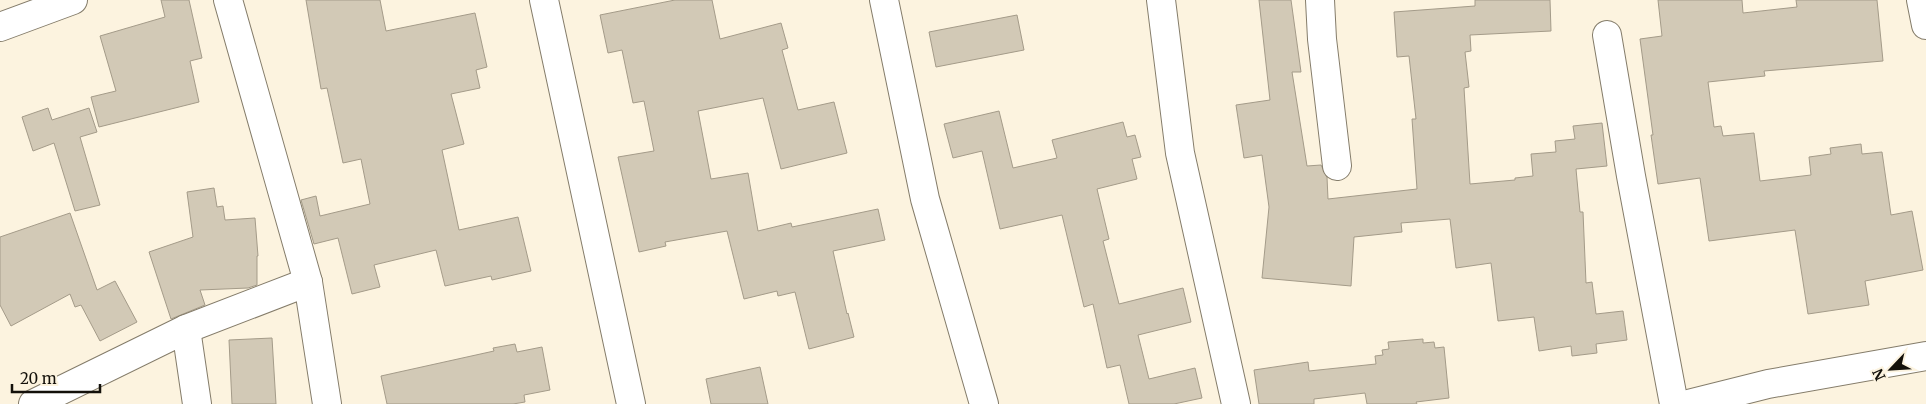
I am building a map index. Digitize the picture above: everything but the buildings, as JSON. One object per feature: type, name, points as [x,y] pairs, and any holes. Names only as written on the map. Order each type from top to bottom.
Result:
[{"type":"street","points":[[0,27],[73,0]]},
{"type":"street","points":[[228,0],[308,282],[327,404]]},
{"type":"street","points":[[544,0],[631,404]]},
{"type":"street","points":[[884,0],[926,199],[984,404]]},
{"type":"street","points":[[1161,0],[1180,153],[1236,404]]},
{"type":"street","points":[[1320,0],[1322,39],[1337,166]]},
{"type":"street","points":[[1921,0],[1926,25]]},
{"type":"street","points":[[1607,34],[1631,176],[1674,404]]},
{"type":"street","points":[[34,404],[186,329],[308,282]]},
{"type":"street","points":[[186,329],[197,404]]},
{"type":"street","points":[[1688,404],[1768,384],[1926,356]]}]
